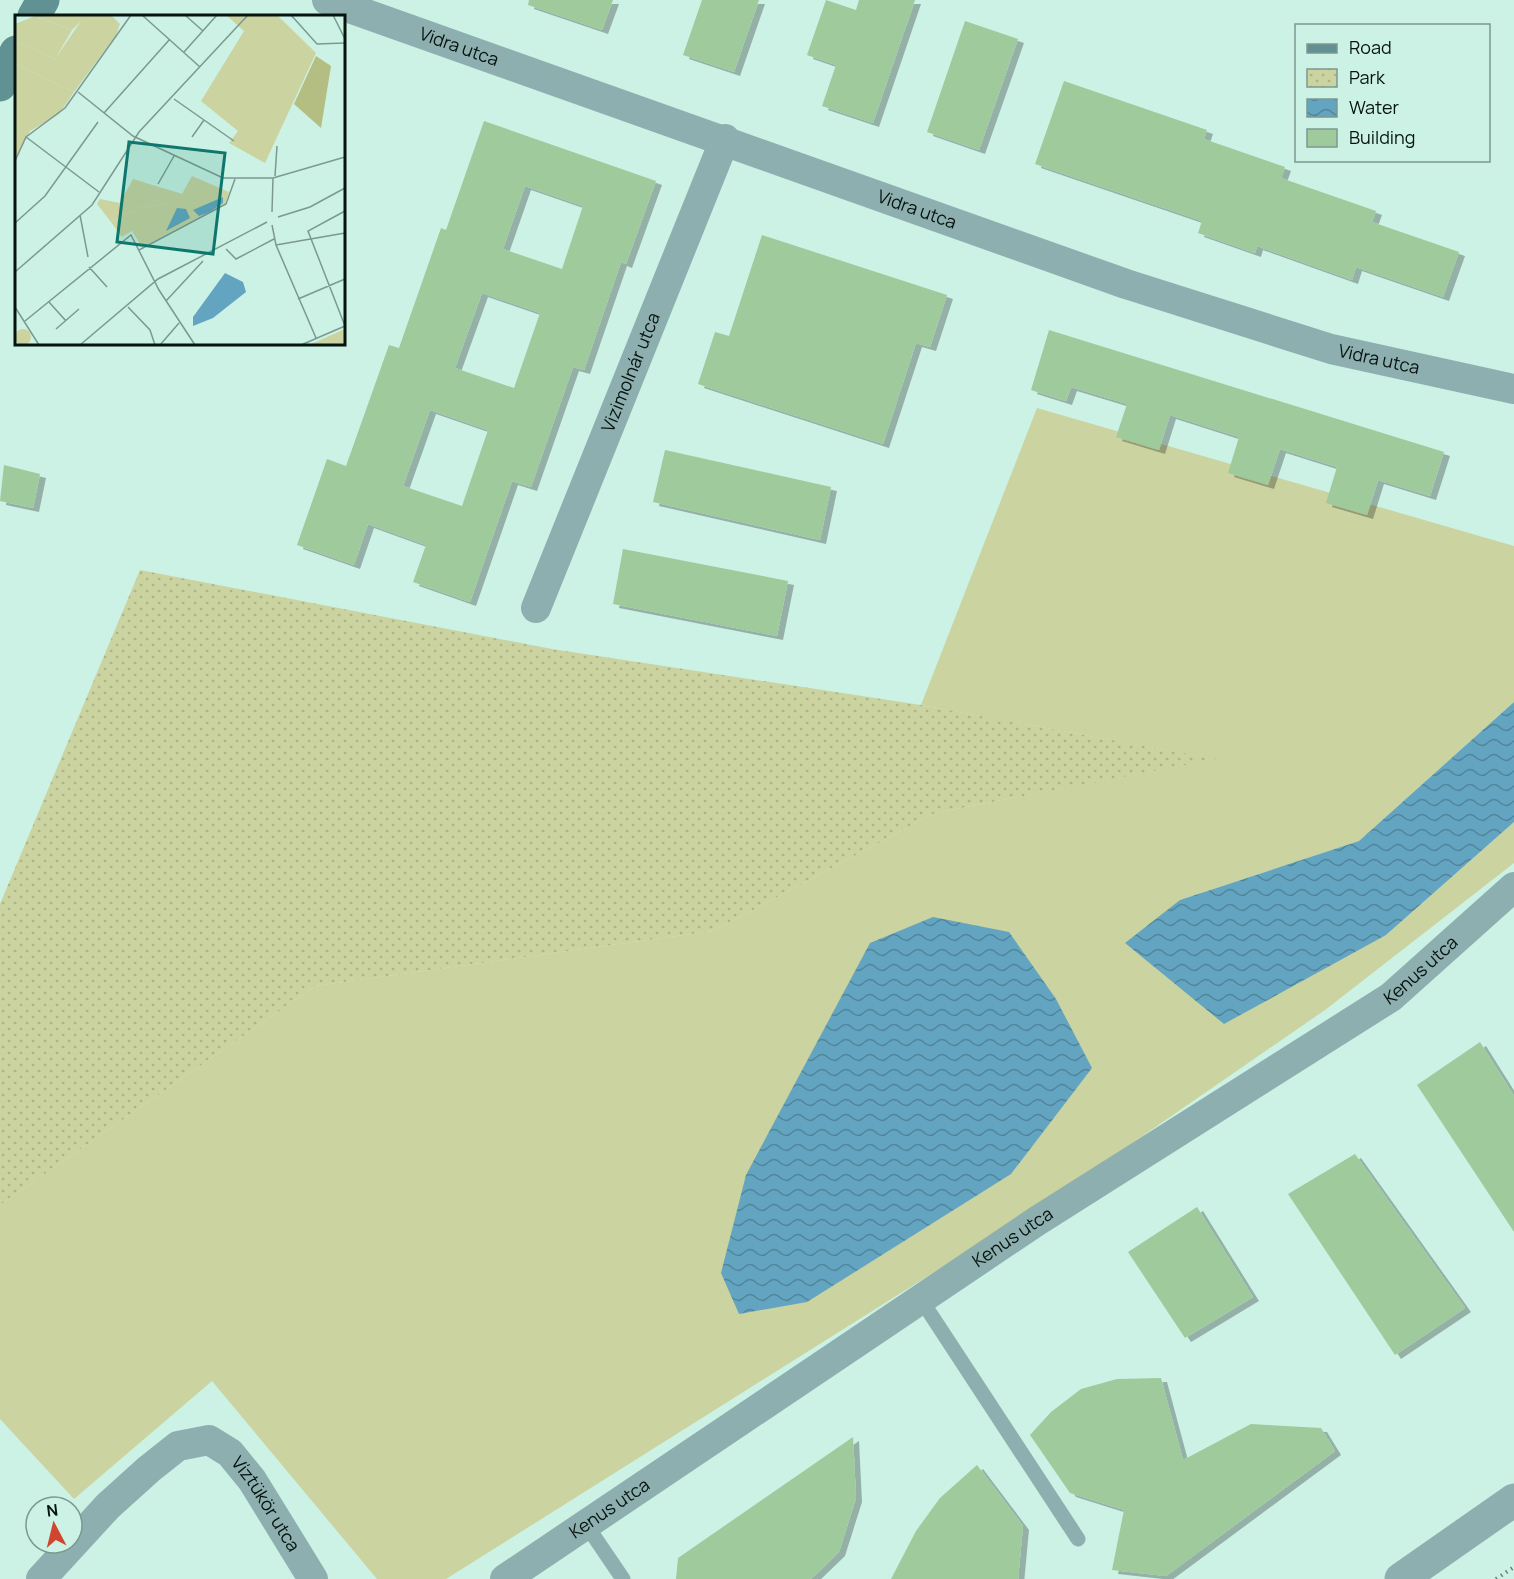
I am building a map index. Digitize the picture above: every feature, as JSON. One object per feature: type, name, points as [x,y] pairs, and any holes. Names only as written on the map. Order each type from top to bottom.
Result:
[{"type":"main road","points":[[35,15],[43,0]]},
{"type":"main road","points":[[0,85],[15,54]]},
{"type":"street","name":"Vidra utca","points":[[327,0],[725,139],[1126,284],[1308,341],[1514,389]]},
{"type":"street","name":"Vizimolnár utca","points":[[536,608],[725,139]]},
{"type":"street","name":"Kenus utca","points":[[506,1579],[1037,1221],[1390,997],[1514,887]]},
{"type":"street","name":"Víztükör utca","points":[[41,1579],[108,1506],[149,1469],[178,1446],[209,1440],[230,1453],[252,1480],[313,1579]]},
{"type":"street","points":[[1401,1579],[1514,1500]]},
{"type":"lane","points":[[921,1300],[1078,1539]]},
{"type":"lane","points":[[587,1526],[623,1579]]},
{"type":"path","points":[[1496,1579],[1514,1567]]},
{"type":"green space","points":[[1037,408],[1514,546],[1514,702],[1359,841],[1180,900],[1386,935],[1514,822],[1514,863],[1325,1010],[1060,1193],[446,1579],[377,1579],[212,1381],[79,1495],[70,1495],[0,1419],[0,1205],[315,986],[713,931],[935,813],[1214,759],[921,705]]},
{"type":"green space","points":[[140,570],[552,649],[921,705],[1216,759],[935,813],[713,931],[315,986],[0,1205],[0,904]]},
{"type":"water","points":[[1514,702],[1514,822],[1386,935],[1224,1024],[1125,943],[1180,900],[1359,841]]},
{"type":"water","points":[[933,917],[1009,932],[1056,999],[1092,1068],[1011,1174],[807,1302],[739,1314],[721,1273],[746,1175],[870,943]]},
{"type":"building","points":[[529,0],[613,0],[602,30],[528,5]]},
{"type":"building","points":[[702,0],[759,0],[734,72],[683,55]]},
{"type":"building","points":[[826,0],[856,10],[859,0],[915,0],[873,123],[822,106],[836,65],[807,55]]},
{"type":"building","points":[[965,21],[1018,39],[979,150],[927,132]]},
{"type":"building","points":[[1064,81],[1207,130],[1204,139],[1285,167],[1281,178],[1376,211],[1372,222],[1459,252],[1443,297],[1356,267],[1352,280],[1257,246],[1255,253],[1198,233],[1202,221],[1035,164]]},
{"type":"building","points":[[484,121],[656,181],[626,264],[621,262],[584,370],[573,367],[531,487],[512,481],[470,602],[413,582],[426,545],[368,524],[354,565],[297,545],[327,459],[346,466],[389,345],[399,348],[441,228],[446,230]],"holes":[[[525,186],[583,206],[562,269],[503,249]],[[482,293],[540,313],[514,388],[455,368]],[[430,410],[488,430],[462,506],[403,486]]]},
{"type":"building","points":[[762,235],[947,295],[930,347],[916,343],[883,444],[698,384],[715,332],[729,336]]},
{"type":"building","points":[[1049,330],[1444,452],[1430,496],[1378,480],[1367,515],[1326,503],[1337,467],[1280,449],[1268,485],[1228,473],[1239,437],[1170,415],[1159,450],[1116,437],[1127,404],[1071,387],[1066,401],[1031,390]]},
{"type":"building","points":[[665,450],[831,487],[820,540],[653,502]]},
{"type":"building","points":[[4,465],[40,474],[33,508],[0,501]]},
{"type":"building","points":[[623,549],[788,581],[777,636],[613,604]]},
{"type":"building","points":[[1480,1042],[1514,1096],[1514,1232],[1417,1085]]},
{"type":"building","points":[[1355,1154],[1465,1308],[1395,1355],[1288,1194]]},
{"type":"building","points":[[1197,1207],[1253,1297],[1185,1338],[1128,1252]]},
{"type":"building","points":[[1161,1378],[1183,1460],[1251,1424],[1321,1428],[1335,1451],[1166,1576],[1112,1570],[1124,1510],[1070,1493],[1030,1435],[1051,1412],[1081,1389],[1117,1379]]},
{"type":"building","points":[[853,1437],[856,1498],[839,1552],[811,1579],[676,1579],[678,1558]]},
{"type":"building","points":[[977,1465],[1023,1526],[1018,1579],[891,1579],[916,1531],[940,1498]]}]
